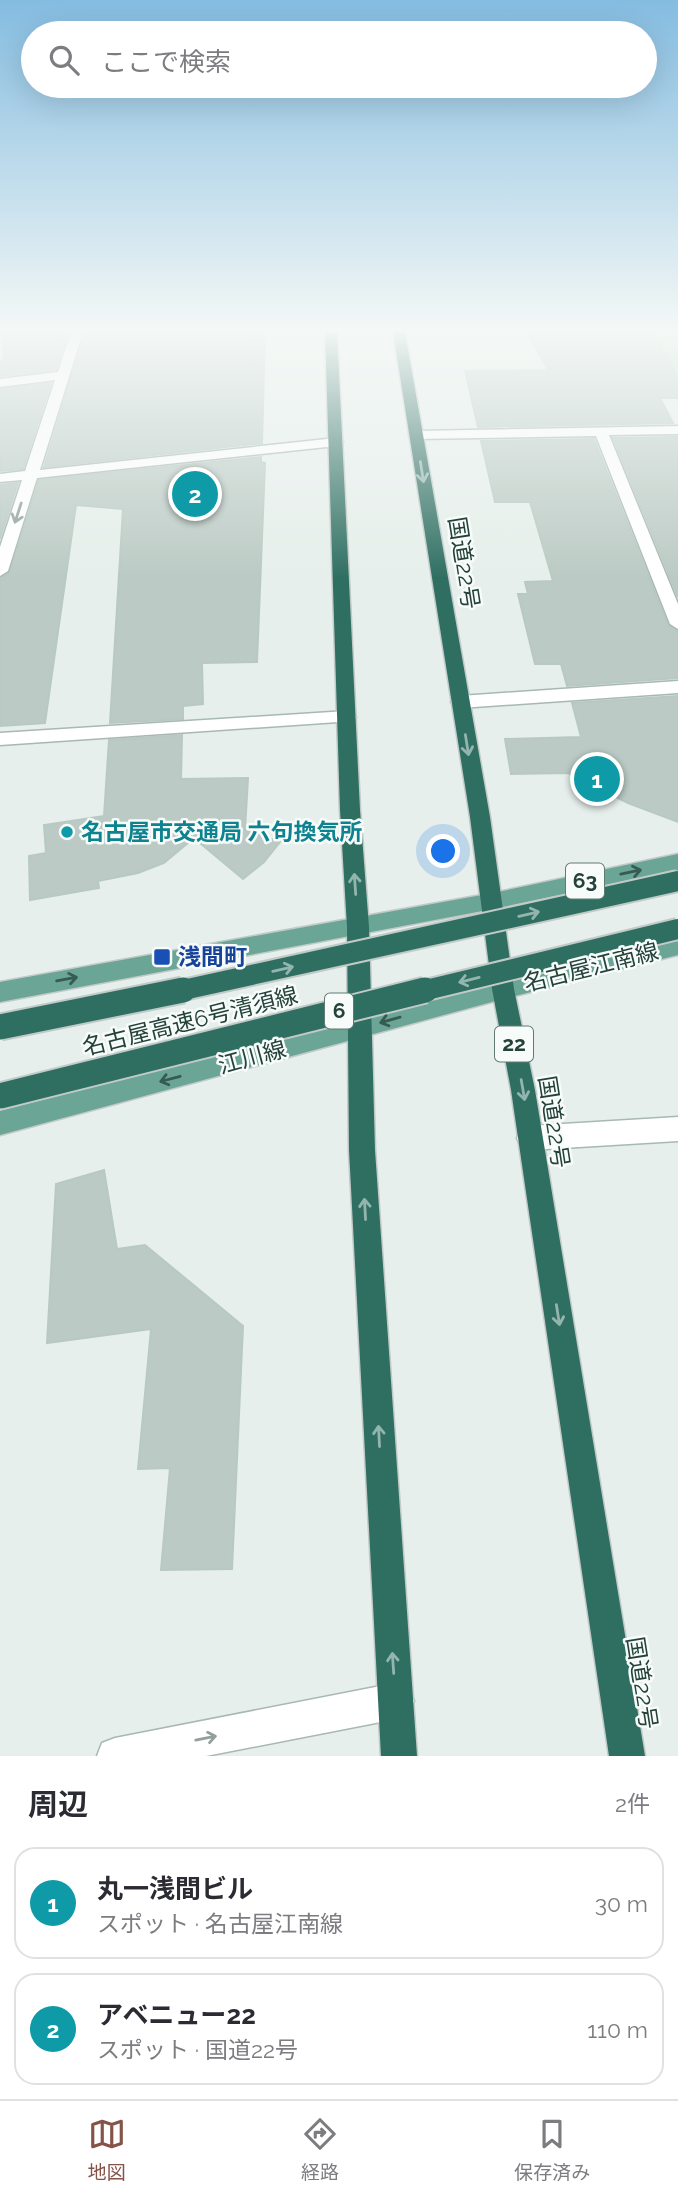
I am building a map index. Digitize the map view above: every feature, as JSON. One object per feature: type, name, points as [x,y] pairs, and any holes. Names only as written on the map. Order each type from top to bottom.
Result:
[{"type":"highway","points":[[335,414],[346,717],[358,927],[362,1164],[399,1756]]},
{"type":"highway","name":"国道22号","points":[[413,414],[493,901],[503,989],[530,1138],[627,1756]]},
{"type":"highway","name":"名古屋高速6号清須線","points":[[0,1027],[251,976],[678,881]]},
{"type":"highway","name":"名古屋高速6号清須線","points":[[0,1096],[246,1033],[678,929]]},
{"type":"highway","points":[[0,1035],[251,976]]},
{"type":"highway","points":[[0,1087],[246,1033]]},
{"type":"main road","name":"63","points":[[493,901],[678,862]]},
{"type":"main road","points":[[0,992],[493,901]]},
{"type":"main road","name":"名古屋江南線","points":[[503,989],[678,946]]},
{"type":"main road","name":"江川線","points":[[0,1123],[503,989]]},
{"type":"street","points":[[0,571],[50,414]]},
{"type":"street","points":[[416,435],[678,430]]},
{"type":"street","points":[[601,431],[678,624]]},
{"type":"street","points":[[0,478],[336,442]]},
{"type":"street","points":[[460,702],[678,687]]},
{"type":"street","points":[[0,739],[346,717]]},
{"type":"street","points":[[530,1138],[678,1129]]},
{"type":"street","points":[[115,1756],[396,1701]]},
{"type":"building","points":[[0,414],[41,414],[23,469],[0,471]]},
{"type":"building","points":[[60,414],[263,414],[262,443],[44,467]]},
{"type":"building","points":[[475,414],[668,414],[673,423],[478,427]]},
{"type":"building","points":[[678,437],[678,597],[613,438]]},
{"type":"building","points":[[594,439],[668,625],[678,632],[678,678],[567,686],[561,664],[535,664],[518,594],[528,594],[525,582],[553,581],[530,502],[495,502],[481,441]]},
{"type":"building","points":[[261,457],[261,462],[265,463],[257,662],[202,663],[203,704],[183,706],[183,719],[110,723],[123,509],[76,505],[45,723],[0,726],[0,579],[10,572],[39,480]]},
{"type":"building","points":[[18,483],[0,539],[0,485]]},
{"type":"building","points":[[678,696],[678,822],[628,803],[568,773],[511,774],[505,739],[581,737],[572,703]]},
{"type":"building","points":[[182,735],[181,779],[248,778],[245,830],[280,842],[264,862],[243,879],[194,838],[164,863],[138,873],[98,881],[99,888],[30,900],[29,856],[46,853],[44,825],[104,816],[109,740]]},
{"type":"building","points":[[104,1170],[117,1249],[145,1245],[243,1326],[232,1569],[161,1570],[170,1468],[138,1469],[151,1329],[47,1343],[56,1184]]},
{"type":"place","name":"アベニュー22","points":[[195,494]]},
{"type":"place","name":"丸一浅間ビル","points":[[597,779]]},
{"type":"place","name":"名古屋市交通局 六句換気所","points":[[67,832]]},
{"type":"place","name":"浅間町","points":[[162,957]]}]
